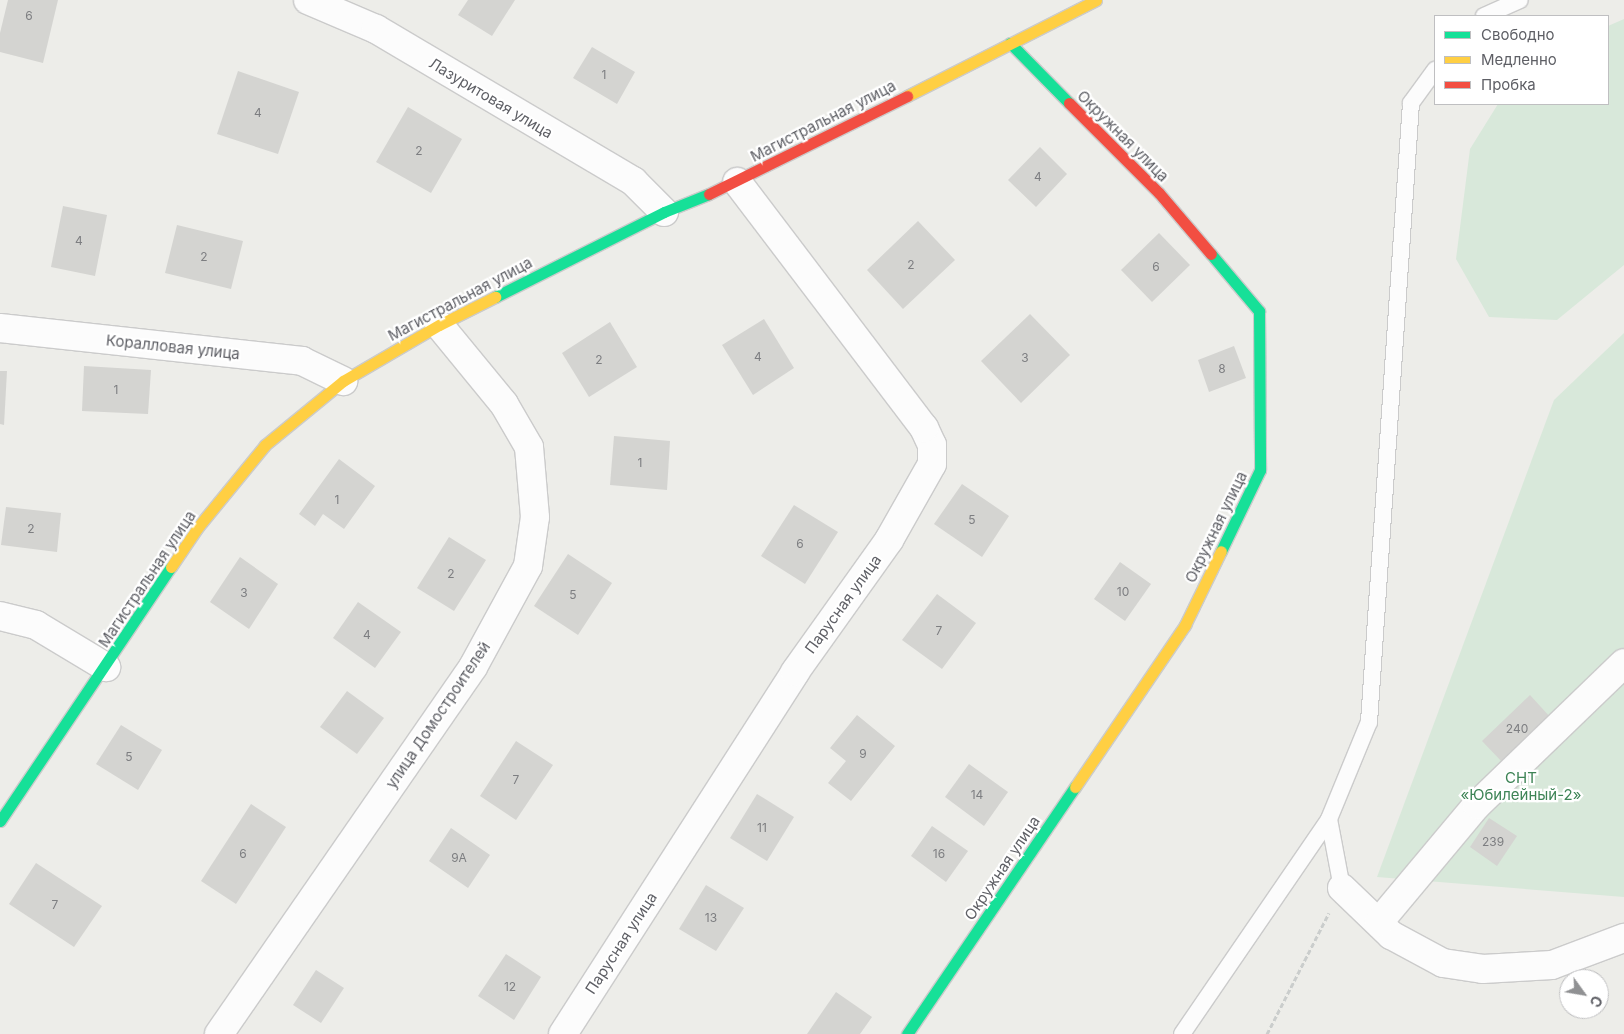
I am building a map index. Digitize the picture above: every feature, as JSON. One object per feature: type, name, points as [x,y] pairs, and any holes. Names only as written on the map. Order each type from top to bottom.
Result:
[{"type":"street","name":"Лазуритовая улица","points":[[308,0],[376,29],[633,181],[664,212]]},
{"type":"street","name":"Магистральная улица","points":[[0,821],[106,667],[198,527],[265,445],[343,381],[439,325],[664,212],[738,182],[1096,0]]},
{"type":"street","name":"Окружная улица","points":[[907,1034],[1185,626],[1260,470],[1259,311],[1159,193],[1010,43]]},
{"type":"street","name":"Парусная улица","points":[[563,1034],[795,672],[889,540],[932,464],[932,445],[924,428],[738,182]]},
{"type":"street","name":"улица Домостроителей","points":[[219,1034],[473,667],[528,566],[535,517],[529,447],[504,404],[439,325]]},
{"type":"street","name":"Коралловая улица","points":[[0,328],[302,362],[343,381]]},
{"type":"street","points":[[0,616],[36,625],[106,667]]},
{"type":"street","points":[[1378,922],[1476,805],[1624,663]]},
{"type":"street","points":[[1342,888],[1391,935],[1443,963],[1482,969],[1552,965],[1624,938]]},
{"type":"lane","points":[[1486,15],[1520,0]]},
{"type":"lane","points":[[1182,1034],[1329,819],[1369,722],[1411,103],[1434,71]]},
{"type":"lane","points":[[1329,819],[1342,888]]},
{"type":"path","points":[[1267,1034],[1342,888]]},
{"type":"green space","points":[[1624,19],[1624,265],[1557,320],[1489,317],[1456,259],[1470,149],[1497,105],[1609,105],[1609,26]]},
{"type":"green space","name":"СНТ «Юбилейный-2»","points":[[1624,333],[1624,897],[1377,877],[1554,400]]},
{"type":"building","points":[[8,0],[58,0],[43,63],[0,52],[0,33]]},
{"type":"building","points":[[468,0],[515,0],[492,36],[458,15]]},
{"type":"building","points":[[592,47],[635,72],[617,104],[573,78]]},
{"type":"building","points":[[238,71],[299,92],[278,154],[217,134]]},
{"type":"building","points":[[408,107],[462,139],[431,193],[376,162]]},
{"type":"building","points":[[1040,147],[1067,174],[1036,207],[1008,180]]},
{"type":"building","points":[[63,206],[107,215],[95,276],[51,267]]},
{"type":"building","points":[[918,221],[955,260],[903,309],[867,270]]},
{"type":"building","points":[[177,225],[243,241],[231,289],[165,273]]},
{"type":"building","points":[[1159,233],[1190,265],[1152,302],[1121,270]]},
{"type":"building","points":[[1030,314],[1070,355],[1021,403],[981,361]]},
{"type":"building","points":[[764,319],[794,368],[753,395],[722,345]]},
{"type":"building","points":[[610,322],[637,367],[589,397],[562,353]]},
{"type":"building","points":[[1234,346],[1246,378],[1209,392],[1198,360]]},
{"type":"building","points":[[84,366],[151,370],[148,414],[82,411]]},
{"type":"building","points":[[0,371],[7,371],[4,425],[0,424]]},
{"type":"building","points":[[614,436],[670,441],[667,490],[610,485]]},
{"type":"building","points":[[339,459],[375,486],[344,529],[323,514],[315,526],[299,514]]},
{"type":"building","points":[[962,484],[1009,516],[982,557],[934,524]]},
{"type":"building","points":[[794,505],[838,532],[805,584],[761,556]]},
{"type":"building","points":[[6,507],[61,513],[57,552],[1,545]]},
{"type":"building","points":[[449,537],[486,560],[454,611],[417,588]]},
{"type":"building","points":[[568,554],[612,583],[578,635],[534,606]]},
{"type":"building","points":[[240,557],[278,584],[249,629],[210,602]]},
{"type":"building","points":[[1120,562],[1151,584],[1125,621],[1094,599]]},
{"type":"building","points":[[937,594],[976,623],[942,669],[902,640]]},
{"type":"building","points":[[358,602],[401,632],[375,668],[333,638]]},
{"type":"building","points":[[347,691],[384,718],[357,754],[320,727]]},
{"type":"building","points":[[1530,695],[1551,718],[1504,764],[1482,741]]},
{"type":"building","points":[[857,715],[895,746],[851,801],[828,783],[846,761],[830,748]]},
{"type":"building","points":[[121,725],[162,750],[138,790],[96,764]]},
{"type":"building","points":[[516,741],[553,765],[516,820],[480,796]]},
{"type":"building","points":[[969,764],[1008,792],[984,826],[945,797]]},
{"type":"building","points":[[757,794],[794,817],[767,861],[730,838]]},
{"type":"building","points":[[251,804],[286,827],[236,904],[201,881]]},
{"type":"building","points":[[1489,818],[1517,836],[1497,866],[1470,847]]},
{"type":"building","points":[[932,826],[968,851],[946,882],[911,856]]},
{"type":"building","points":[[451,828],[490,855],[468,888],[429,861]]},
{"type":"building","points":[[36,863],[102,906],[74,947],[9,904]]},
{"type":"building","points":[[706,885],[744,908],[716,951],[679,929]]},
{"type":"building","points":[[506,954],[541,977],[514,1020],[478,996]]},
{"type":"building","points":[[316,970],[344,988],[321,1023],[293,1005]]},
{"type":"building","points":[[836,992],[872,1017],[860,1034],[807,1034]]},
{"type":"traffic: fast","points":[[1010,43],[1069,103]]},
{"type":"traffic: fast","points":[[495,297],[664,212],[709,194]]},
{"type":"traffic: fast","points":[[1211,254],[1259,311],[1260,470],[1221,551]]},
{"type":"traffic: fast","points":[[0,821],[171,567]]},
{"type":"traffic: fast","points":[[907,1034],[1075,787]]},
{"type":"traffic: slow","points":[[907,96],[1096,0]]},
{"type":"traffic: slow","points":[[171,567],[198,527],[265,445],[343,381],[439,325],[495,297]]},
{"type":"traffic: slow","points":[[1075,787],[1185,625],[1221,551]]},
{"type":"traffic: jam","points":[[709,194],[907,96]]},
{"type":"traffic: jam","points":[[1069,103],[1159,193],[1211,254]]}]
